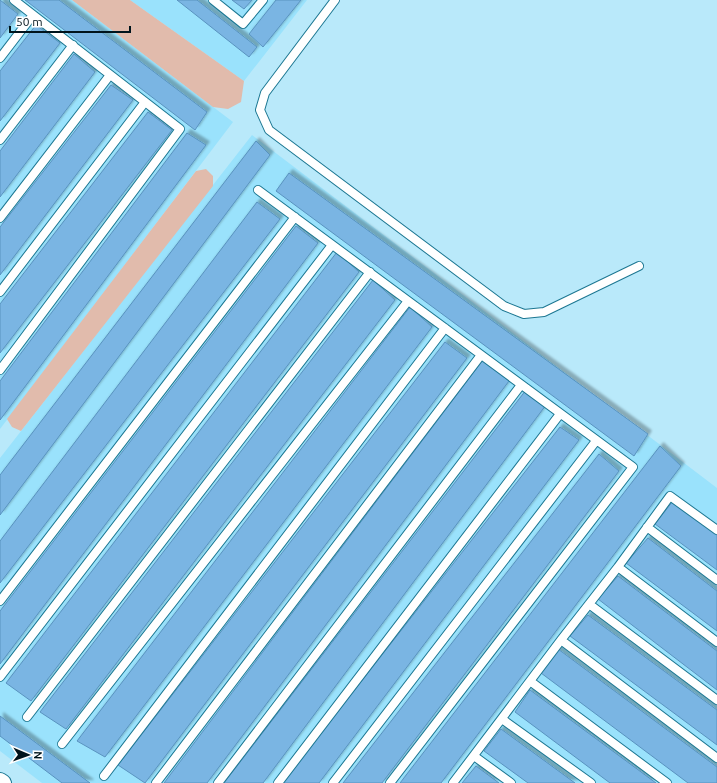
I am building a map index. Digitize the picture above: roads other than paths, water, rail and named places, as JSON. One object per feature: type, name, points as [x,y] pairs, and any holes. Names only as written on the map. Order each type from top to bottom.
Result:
[{"type":"lane","points":[[0,370],[180,129],[14,0]]},
{"type":"lane","points":[[213,0],[243,24],[263,0]]},
{"type":"lane","points":[[334,0],[265,92],[260,110],[269,130],[504,306],[524,314],[544,312],[639,266]]},
{"type":"lane","points":[[0,58],[33,15]]},
{"type":"lane","points":[[0,140],[72,46]]},
{"type":"lane","points":[[0,218],[110,75]]},
{"type":"lane","points":[[0,292],[146,102]]},
{"type":"lane","points":[[258,190],[632,467],[390,783]]},
{"type":"lane","points":[[0,601],[295,217]]},
{"type":"lane","points":[[0,677],[332,245]]},
{"type":"lane","points":[[27,717],[370,272]]},
{"type":"lane","points":[[62,744],[408,301]]},
{"type":"lane","points":[[104,776],[445,328]]},
{"type":"lane","points":[[156,783],[481,355]]},
{"type":"lane","points":[[218,783],[521,385]]},
{"type":"lane","points":[[278,783],[560,414]]},
{"type":"lane","points":[[333,783],[596,440]]},
{"type":"lane","points":[[454,783],[670,496],[717,530]]},
{"type":"lane","points":[[647,527],[717,580]]},
{"type":"lane","points":[[618,567],[717,642]]},
{"type":"lane","points":[[589,604],[717,700]]},
{"type":"lane","points":[[561,640],[717,758]]},
{"type":"lane","points":[[530,681],[667,783]]},
{"type":"lane","points":[[502,719],[591,783]]},
{"type":"lane","points":[[474,756],[511,783]]}]
